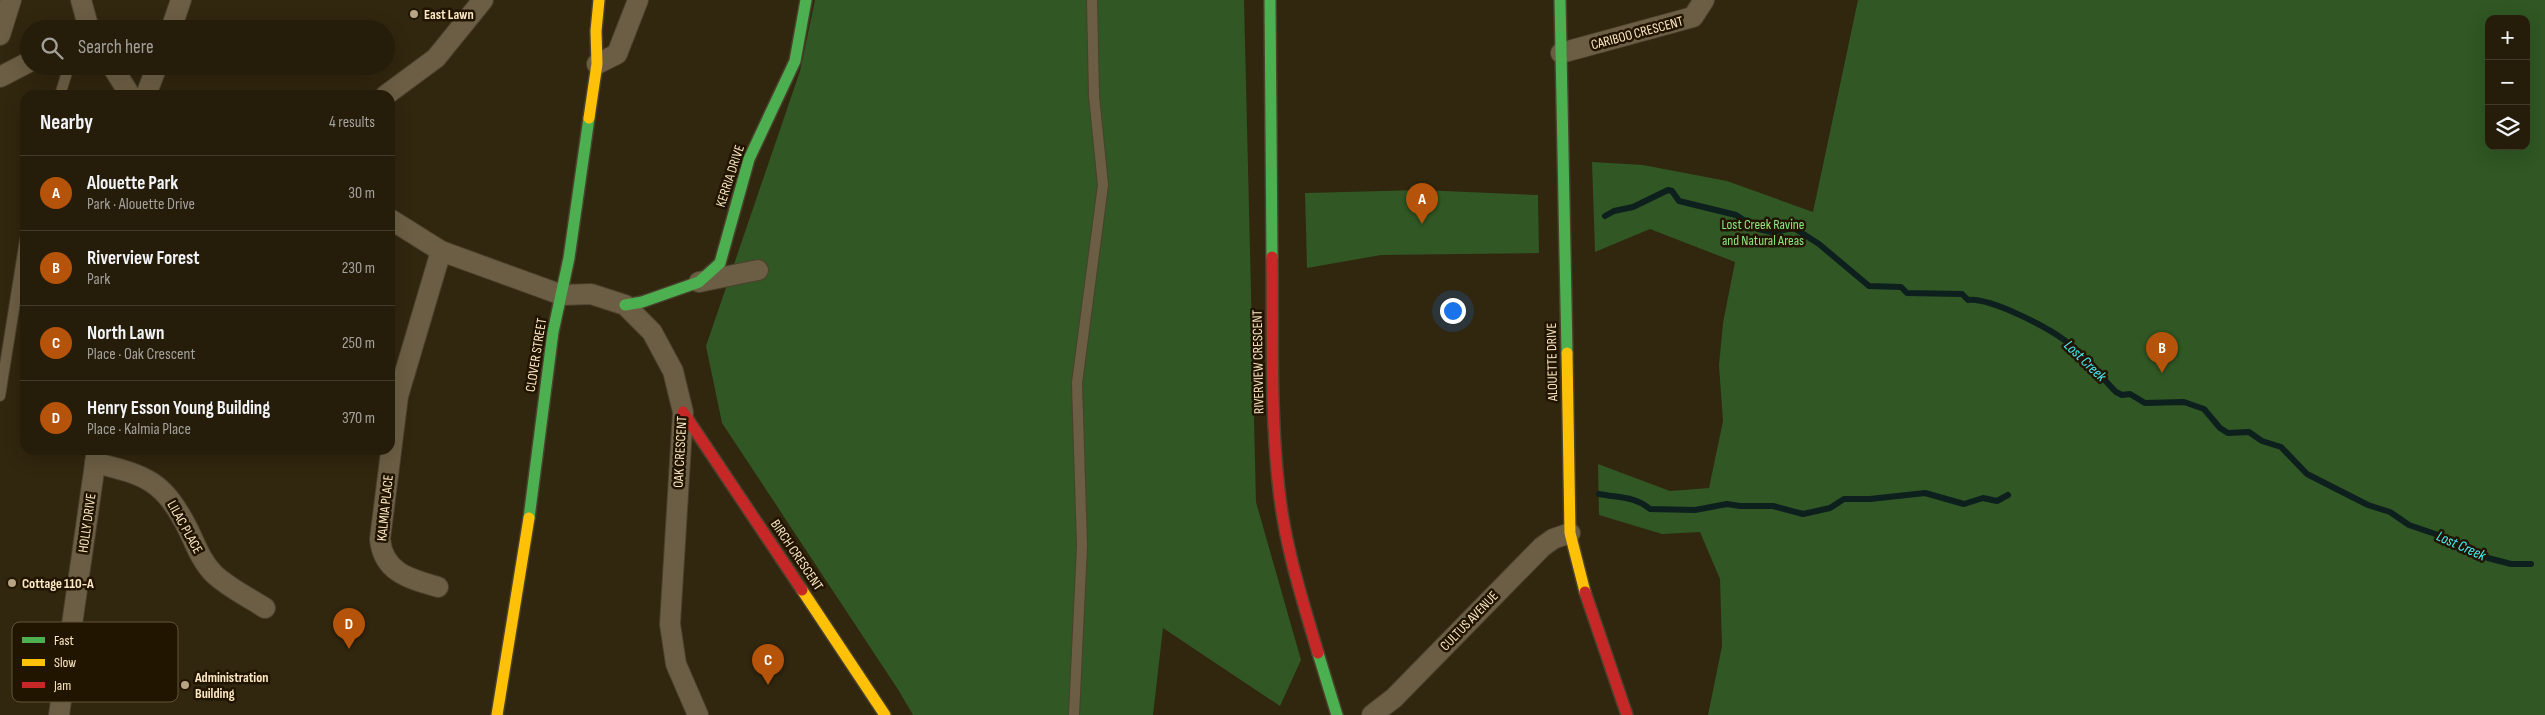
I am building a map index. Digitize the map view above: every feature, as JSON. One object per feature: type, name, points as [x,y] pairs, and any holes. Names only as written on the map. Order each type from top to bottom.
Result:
[{"type":"street","points":[[0,35],[10,0]]},
{"type":"street","points":[[81,0],[87,20]]},
{"type":"street","points":[[174,20],[181,0]]},
{"type":"street","points":[[393,90],[436,58],[483,0]]},
{"type":"street","name":"CLOVER STREET","points":[[498,715],[522,569],[552,332],[562,295],[597,64],[596,31],[598,0]]},
{"type":"street","points":[[597,64],[617,54],[638,0]]},
{"type":"street","name":"KERRIA DRIVE","points":[[625,305],[642,302],[700,282],[720,263],[749,160],[795,61],[806,0]]},
{"type":"street","name":"RIVERVIEW CRESCENT","points":[[1270,0],[1273,396],[1279,490],[1292,565],[1337,715]]},
{"type":"street","name":"ALOUETTE DRIVE","points":[[1560,0],[1570,533],[1579,574],[1627,715]]},
{"type":"street","name":"CARIBOO CRESCENT","points":[[1561,53],[1693,18],[1704,0]]},
{"type":"street","points":[[0,77],[20,67]]},
{"type":"street","points":[[118,75],[127,90]]},
{"type":"street","points":[[148,90],[154,75]]},
{"type":"street","name":"OAK CRESCENT","points":[[395,221],[441,252],[562,295],[591,294],[625,305],[652,332],[673,372],[683,412],[670,624],[676,664],[698,715]]},
{"type":"street","name":"KALMIA PLACE","points":[[395,420],[398,396],[441,252]]},
{"type":"street","points":[[700,282],[758,270]]},
{"type":"street","name":"BIRCH CRESCENT","points":[[683,412],[885,715]]},
{"type":"street","name":"KALMIA PLACE","points":[[391,455],[380,539],[381,550],[392,569],[402,575],[438,587]]},
{"type":"street","name":"LILAC PLACE","points":[[96,457],[150,480],[166,493],[179,511],[200,556],[214,573],[229,586],[265,608]]},
{"type":"street","name":"HOLLY DRIVE","points":[[72,622],[96,457]]},
{"type":"street","name":"CULTUS AVENUE","points":[[1372,715],[1394,698],[1542,547],[1553,539],[1570,533]]},
{"type":"street","name":"HOLLY DRIVE","points":[[59,715],[61,702]]},
{"type":"lane","points":[[1074,715],[1082,546],[1078,384],[1103,185],[1094,96],[1092,0]]},
{"type":"lane","points":[[62,90],[66,75]]},
{"type":"lane","points":[[0,396],[20,271]]},
{"type":"green space","points":[[815,0],[1244,0],[1256,502],[1301,660],[1280,706],[1163,628],[1153,715],[913,715],[722,423],[706,346],[800,71]]},
{"type":"green space","name":"Lost Creek Ravine and Natural Areas","points":[[1858,0],[2545,0],[2545,715],[1708,715],[1722,646],[1720,579],[1700,532],[1662,534],[1599,515],[1598,464],[1670,491],[1709,488],[1723,421],[1719,365],[1723,323],[1735,262],[1650,229],[1595,252],[1592,162],[1643,165],[1727,181],[1813,212]]},
{"type":"green space","points":[[1421,190],[1538,195],[1539,253],[1381,255],[1307,268],[1305,193]]},
{"type":"waterway","name":"Lost Creek","points":[[1605,216],[1614,211],[1633,207],[1668,190],[1672,191],[1679,201],[1736,215],[1758,229],[1772,232],[1794,228],[1819,244],[1869,286],[1901,287],[1907,293],[1962,294],[1968,300],[1978,300],[2004,308],[2047,329],[2074,347],[2116,392],[2122,395],[2130,394],[2145,403],[2184,402],[2204,409],[2220,428],[2228,433],[2249,432],[2262,441],[2281,447],[2307,474],[2368,505],[2390,512],[2409,525],[2450,539],[2471,552],[2488,558],[2511,564],[2531,564]]},
{"type":"waterway","points":[[1599,494],[1626,498],[1650,509],[1695,510],[1727,504],[1773,506],[1803,514],[1830,508],[1844,499],[1870,499],[1925,493],[1964,504],[1983,498],[1997,501],[2008,495]]},
{"type":"traffic: fast","points":[[625,305],[642,302],[699,282],[720,263],[749,159],[795,61],[806,0]]},
{"type":"traffic: fast","points":[[1270,0],[1272,257]]},
{"type":"traffic: fast","points":[[1560,0],[1567,353]]},
{"type":"traffic: fast","points":[[529,518],[553,332],[569,258],[589,118]]},
{"type":"traffic: fast","points":[[1318,653],[1337,715]]},
{"type":"traffic: slow","points":[[589,118],[597,64],[596,31],[599,0]]},
{"type":"traffic: slow","points":[[1567,353],[1570,533],[1585,592]]},
{"type":"traffic: slow","points":[[497,715],[529,518]]},
{"type":"traffic: slow","points":[[802,590],[885,715]]},
{"type":"traffic: jam","points":[[1272,257],[1273,402],[1279,490],[1285,532],[1318,653]]},
{"type":"traffic: jam","points":[[683,412],[802,590]]},
{"type":"traffic: jam","points":[[1585,592],[1627,715]]},
{"type":"place","name":"East Lawn","points":[[414,14]]},
{"type":"place","name":"Alouette Park","points":[[1422,224]]},
{"type":"place","name":"Riverview Forest","points":[[2162,373]]},
{"type":"place","name":"Cottage 110-A","points":[[12,583]]},
{"type":"place","name":"Henry Esson Young Building","points":[[349,649]]},
{"type":"place","name":"Administration Building","points":[[185,685]]},
{"type":"place","name":"North Lawn","points":[[768,685]]}]
